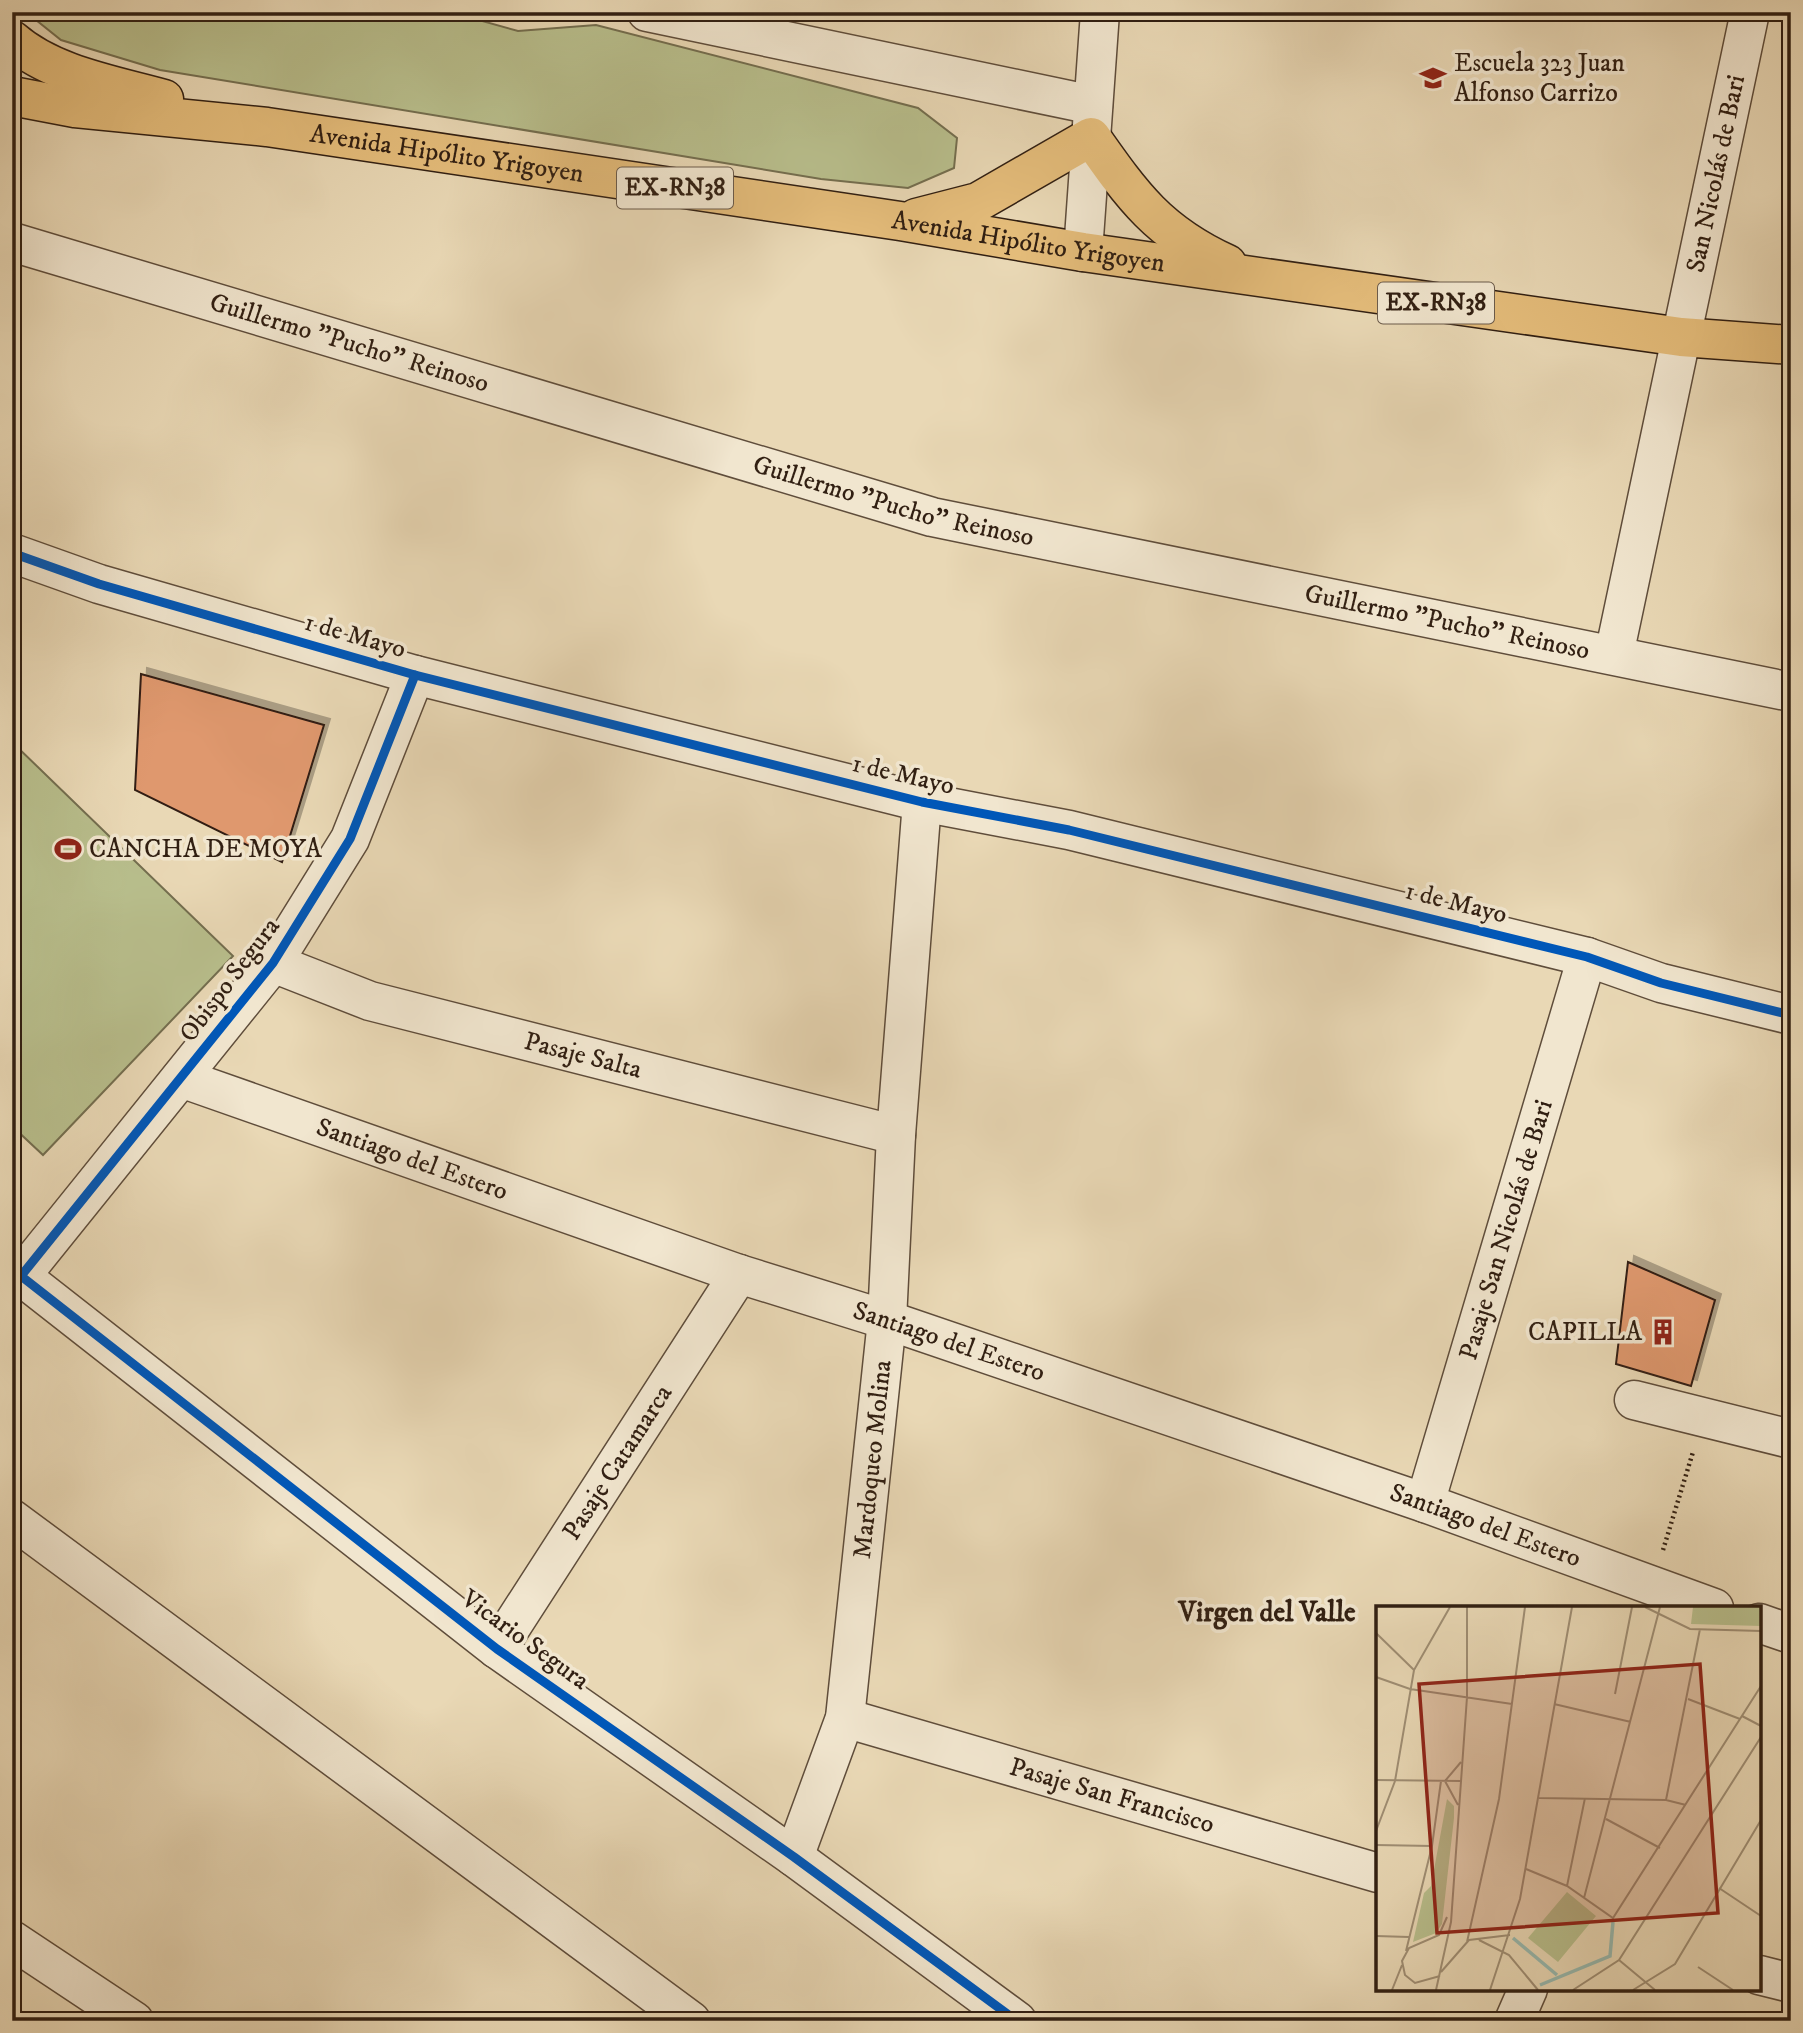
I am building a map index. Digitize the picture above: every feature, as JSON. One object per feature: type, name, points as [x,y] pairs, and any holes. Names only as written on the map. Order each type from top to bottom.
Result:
[{"type":"main road","name":"Avenida Hipólito Yrigoyen","points":[[12,40],[27,53],[81,76],[267,127]]},
{"type":"main road","name":"Avenida Hipólito Yrigoyen","points":[[12,96],[75,108],[267,127],[900,221],[1083,252],[1681,337],[1791,345]]},
{"type":"main road","points":[[900,221],[978,202],[1092,121],[1134,199],[1190,248],[1255,277]]},
{"type":"street","points":[[647,12],[1092,121]]},
{"type":"street","points":[[1083,252],[1100,12]]},
{"type":"street","name":"San Nicolás de Bari","points":[[1614,655],[1750,12]]},
{"type":"street","name":"Guillermo \"Pucho\" Reinoso","points":[[12,242],[932,517],[1791,692]]},
{"type":"street","name":"1 de Mayo","points":[[12,553],[99,584],[415,674],[922,802],[1069,830],[1587,957],[1661,983],[1791,1015]]},
{"type":"street","name":"Obispo Segura","points":[[21,1276],[274,963],[350,839],[415,674]]},
{"type":"street","name":"Mardoqueo Molina","points":[[794,1857],[845,1718],[887,1320],[896,1135],[922,802]]},
{"type":"street","name":"Pasaje San Nicolás de Bari","points":[[1424,1503],[1587,957]]},
{"type":"street","name":"Pasaje Salta","points":[[274,963],[370,1001],[896,1135]]},
{"type":"street","name":"Santiago del Estero","points":[[181,1078],[739,1274],[887,1320],[1424,1503],[1708,1606]]},
{"type":"street","name":"Pasaje Catamarca","points":[[497,1649],[739,1274]]},
{"type":"street","name":"Vicario Segura","points":[[21,1276],[497,1649],[794,1857],[1017,2021]]},
{"type":"street","points":[[1634,1400],[1791,1439]]},
{"type":"street","points":[[12,1520],[691,2021]]},
{"type":"street","points":[[1761,1624],[1791,1634]]},
{"type":"street","name":"Pasaje San Francisco","points":[[845,1718],[1376,1872]]},
{"type":"street","points":[[12,1940],[134,2021]]},
{"type":"street","points":[[1761,1976],[1791,1983]]},
{"type":"street","points":[[1514,2021],[1527,1991]]},
{"type":"path","points":[[1652,1587],[1704,1417]]},
{"type":"green space","points":[[26,12],[450,12],[518,31],[596,25],[918,108],[957,138],[954,168],[908,188],[821,179],[160,70],[61,40]]},
{"type":"green space","name":"CANCHA DE MOYA","points":[[12,742],[233,956],[43,1155],[12,1126]]},
{"type":"building","points":[[141,674],[324,725],[282,862],[135,790]]},
{"type":"building","name":"CAPILLA","points":[[1628,1262],[1715,1300],[1691,1386],[1616,1364]]},
{"type":"cycle path","points":[[12,553],[99,584],[415,675],[922,802],[1069,830],[1587,957],[1661,983],[1791,1015]]},
{"type":"cycle path","points":[[415,675],[350,839],[273,963],[21,1276],[497,1649],[794,1857],[1017,2021]]},
{"type":"place","name":"Escuela 323 Juan Alfonso Carrizo","points":[[1433,78]]},
{"type":"place","name":"CANCHA DE MOYA","points":[[68,849]]},
{"type":"place","name":"CAPILLA","points":[[1663,1332]]},
{"type":"district","name":"Virgen del Valle","points":[[1267,1612]]}]
